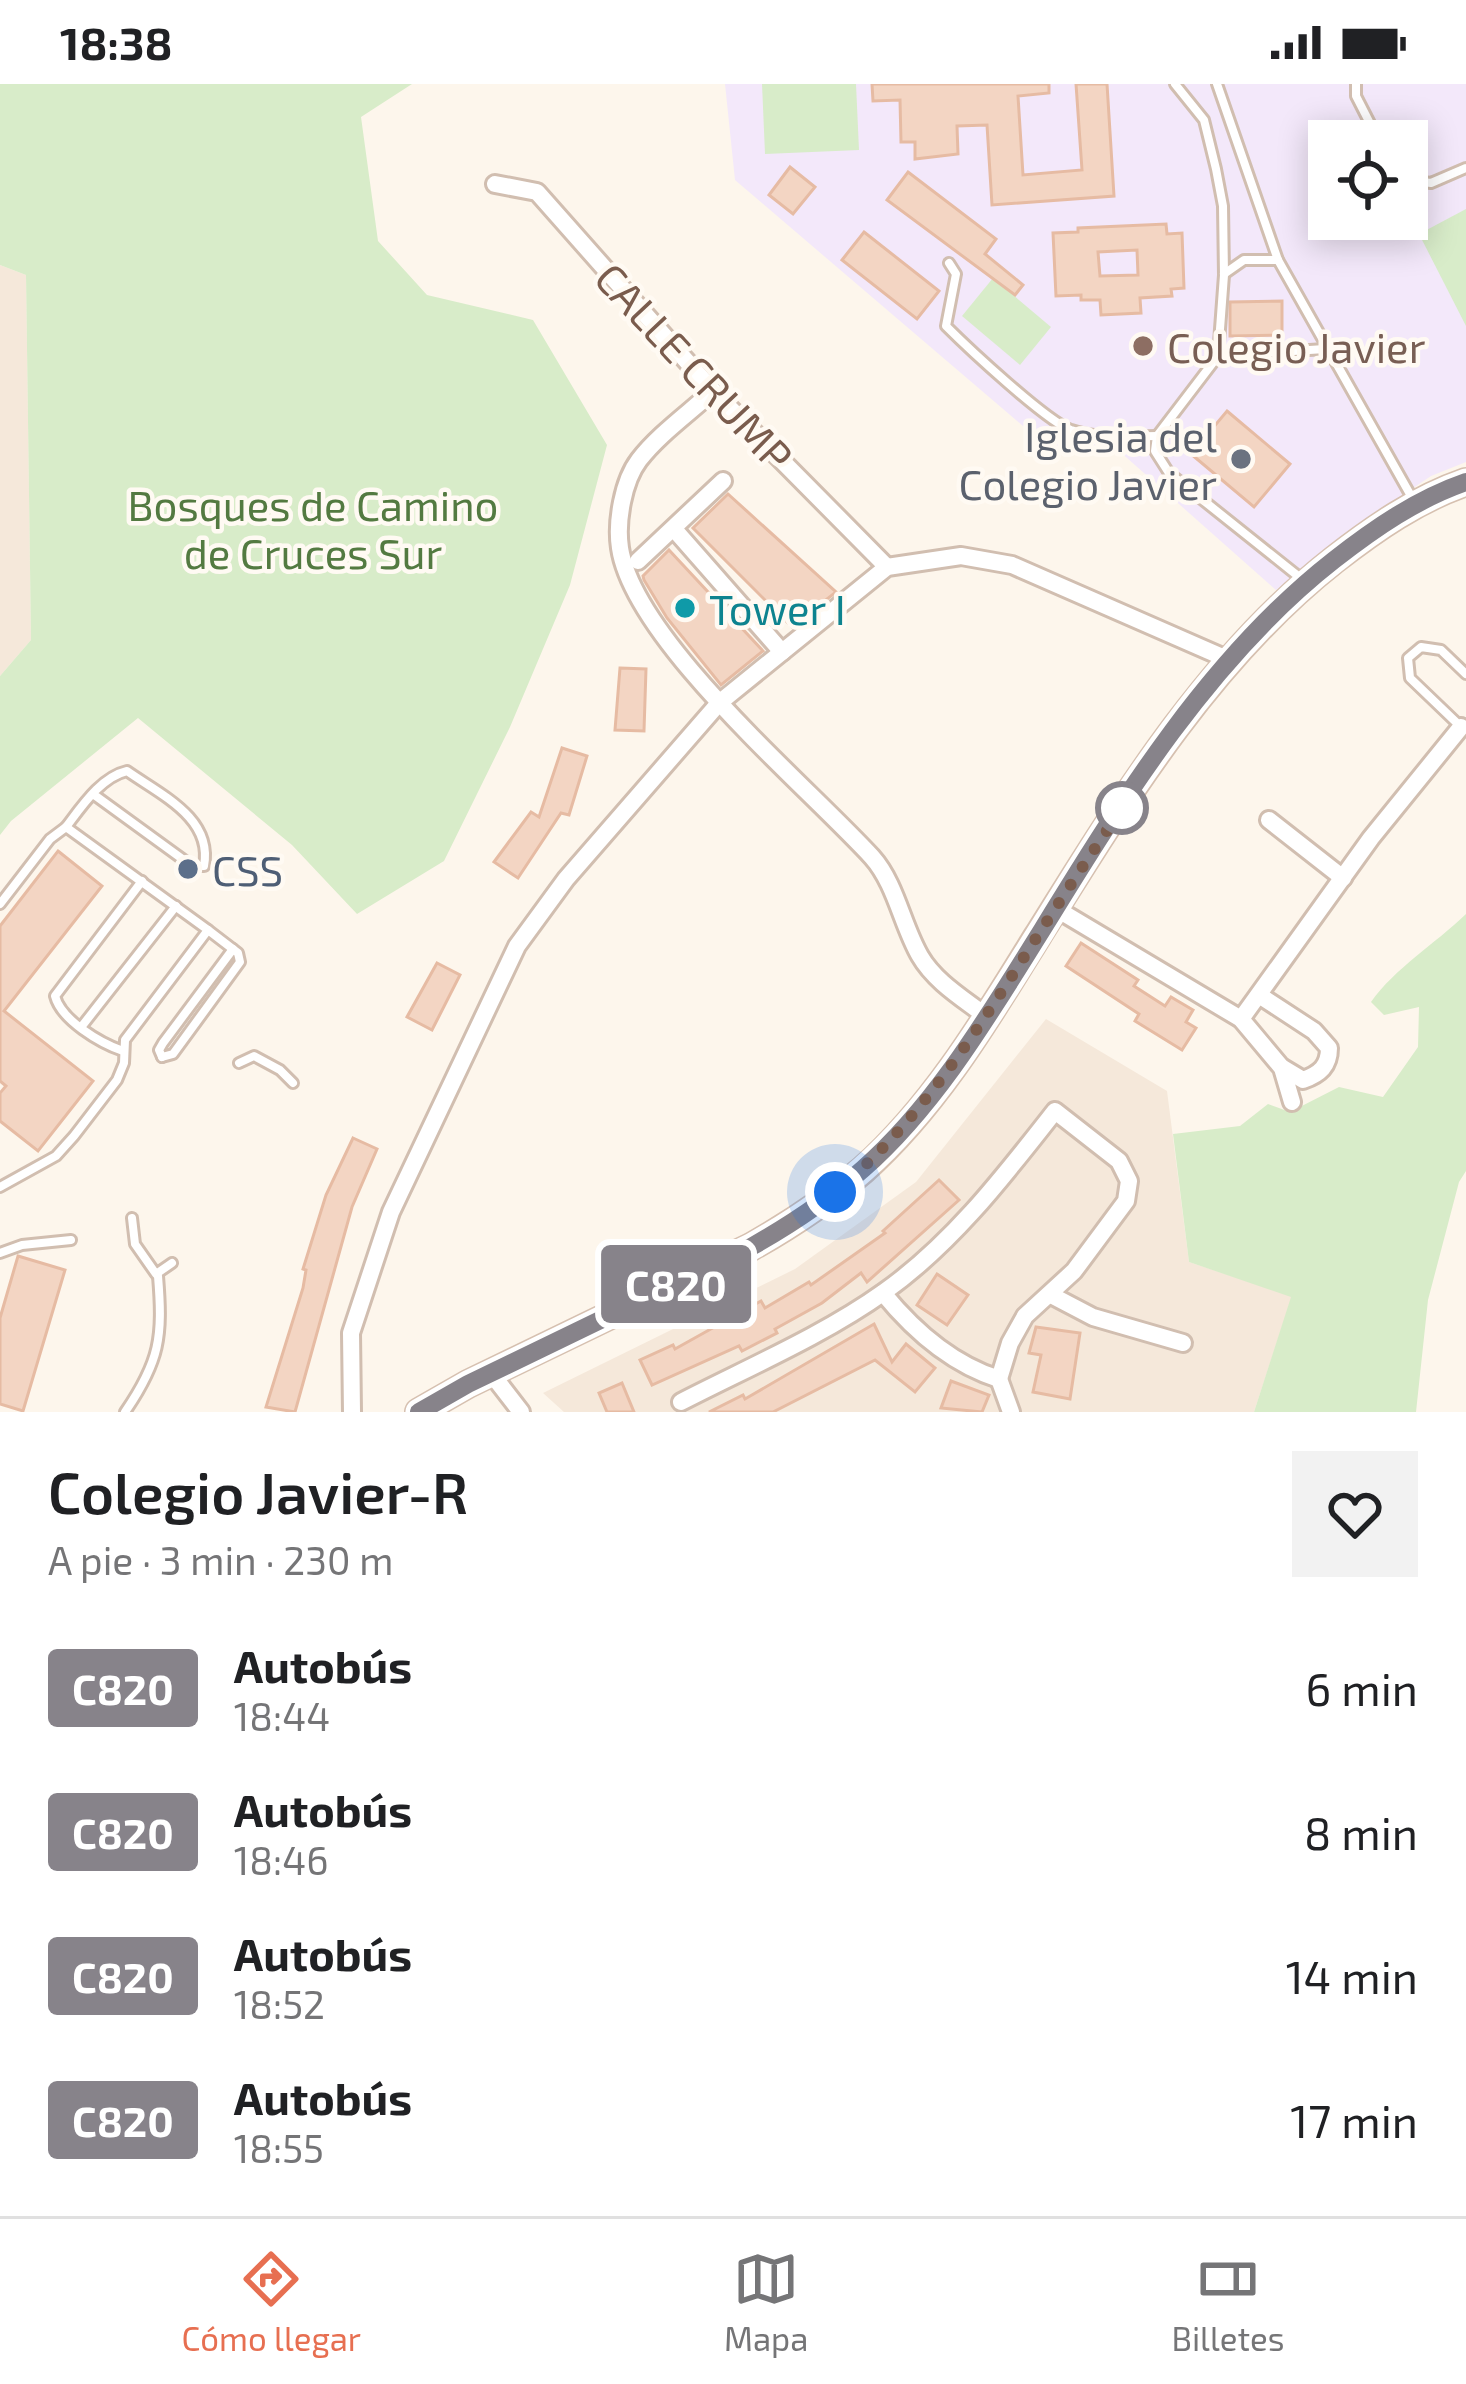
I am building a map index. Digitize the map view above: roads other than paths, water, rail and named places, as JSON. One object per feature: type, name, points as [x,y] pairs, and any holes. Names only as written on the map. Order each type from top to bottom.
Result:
[{"type":"street","name":"CALLE CRUMP","points":[[495,184],[537,192],[712,391],[887,568]]},
{"type":"street","points":[[712,391],[637,461],[620,512],[620,548],[633,585],[662,631],[719,703],[879,865],[921,957],[940,980],[988,1017]]},
{"type":"street","points":[[638,561],[723,482]]},
{"type":"street","points":[[419,1412],[751,1247],[819,1204],[865,1167],[893,1139],[988,1017],[1055,908],[1227,658],[1306,582],[1415,504],[1466,482]]},
{"type":"street","points":[[674,529],[782,652]]},
{"type":"street","points":[[352,1412],[351,1333],[392,1212],[517,946],[566,879],[719,703],[887,568],[961,556],[987,558],[1050,580],[1227,658]]},
{"type":"street","points":[[1241,1019],[1343,878],[1464,725]]},
{"type":"street","points":[[1269,820],[1343,878]]},
{"type":"street","points":[[1055,908],[1241,1019],[1282,1068],[1303,1080],[1318,1075],[1329,1060],[1329,1048],[1314,1031],[1259,995]]},
{"type":"street","points":[[1282,1068],[1292,1102]]},
{"type":"street","points":[[681,1402],[883,1293],[954,1230],[1055,1111],[1119,1161],[1129,1181],[1126,1201],[1074,1271],[1025,1316],[1010,1342],[999,1379],[1014,1411]]},
{"type":"street","points":[[883,1293],[953,1360],[999,1379]]},
{"type":"street","points":[[1051,1294],[1093,1317],[1183,1343]]},
{"type":"street","points":[[491,1373],[521,1412]]},
{"type":"lane","points":[[1175,84],[1204,120],[1223,206],[1224,274],[1218,356],[1157,436],[1155,452],[1168,473],[1306,582]]},
{"type":"lane","points":[[1217,84],[1278,260],[1415,504]]},
{"type":"lane","points":[[1356,84],[1356,96],[1368,120]]},
{"type":"lane","points":[[1428,183],[1466,168]]},
{"type":"lane","points":[[1224,274],[1244,260],[1278,260]]},
{"type":"lane","points":[[949,262],[956,274],[946,326],[985,362],[1066,428],[1116,437],[1157,436]]},
{"type":"lane","points":[[1218,356],[1325,350]]},
{"type":"lane","points":[[1464,725],[1410,678],[1408,658],[1421,647],[1441,650],[1466,674]]},
{"type":"lane","points":[[0,904],[50,839],[67,827],[93,794],[113,776],[127,771],[200,828],[204,866],[192,866],[93,794]]},
{"type":"lane","points":[[67,827],[176,906],[233,949],[240,956],[237,969],[173,1054],[162,1057],[163,1043],[233,949]]},
{"type":"lane","points":[[123,1051],[63,1012],[55,996],[142,881]]},
{"type":"lane","points":[[82,1026],[176,906]]},
{"type":"lane","points":[[0,1187],[56,1156],[74,1136],[117,1080],[132,1031],[208,930]]},
{"type":"lane","points":[[239,1063],[254,1056],[280,1070],[292,1083]]},
{"type":"lane","points":[[125,1412],[157,1356],[162,1322],[158,1276],[135,1244],[132,1218]]},
{"type":"lane","points":[[0,1253],[71,1240]]},
{"type":"lane","points":[[158,1276],[172,1263]]},
{"type":"place","name":"Colegio Javier","points":[[1143,346]]},
{"type":"place","name":"Iglesia del Colegio Javier","points":[[1241,459]]},
{"type":"place","name":"Tower I","points":[[685,608]]},
{"type":"place","name":"CSS","points":[[188,869]]},
{"type":"park label","name":"Bosques de Camino de Cruces Sur","points":[[313,528]]}]
